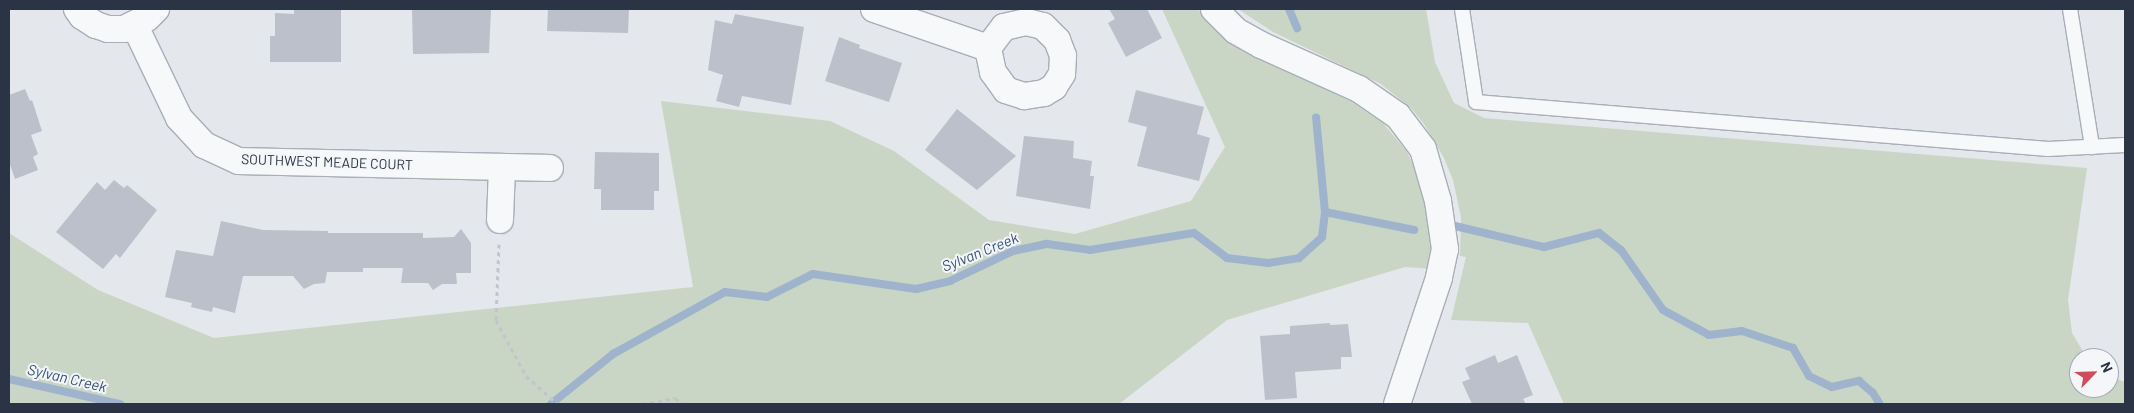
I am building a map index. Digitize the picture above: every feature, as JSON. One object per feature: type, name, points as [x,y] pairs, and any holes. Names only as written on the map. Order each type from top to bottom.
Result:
[{"type":"street","points":[[77,9],[82,16],[96,25],[108,29],[124,29],[135,26],[148,18],[156,9]]},
{"type":"street","points":[[874,9],[988,48]]},
{"type":"street","points":[[1214,9],[1236,31],[1261,45],[1359,89],[1398,116],[1423,149],[1438,201],[1446,249],[1439,278],[1398,404]]},
{"type":"street","name":"SOUTHWEST MEADE COURT","points":[[135,26],[179,118],[204,145],[239,161],[550,168]]},
{"type":"street","points":[[500,220],[502,167]]},
{"type":"lane","points":[[1462,9],[1476,102],[2048,149],[2125,145]]},
{"type":"lane","points":[[2070,9],[2092,147]]},
{"type":"path","points":[[500,220],[496,320],[526,376],[558,404]]},
{"type":"path","points":[[642,404],[675,398],[683,404]]},
{"type":"green space","points":[[1162,9],[1198,9],[1211,24],[1262,59],[1352,102],[1383,123],[1407,152],[1426,193],[1432,233],[1431,252],[1434,269],[1405,267],[1227,320],[1119,404],[9,404],[9,233],[98,290],[214,338],[693,287],[661,101],[830,121],[894,151],[989,220],[1075,234],[1191,201],[1225,147]]},
{"type":"green space","points":[[1238,9],[1426,9],[1435,62],[1454,103],[1484,118],[2087,168],[2068,300],[2072,333],[2081,348],[2069,348],[2069,398],[2119,398],[2119,380],[2125,382],[2125,404],[1564,404],[1528,323],[1451,320],[1466,257],[1460,256],[1461,217],[1453,180],[1444,158],[1424,124],[1411,108],[1381,84],[1273,32]]},
{"type":"building","points":[[294,9],[341,10],[341,62],[270,62],[270,36],[275,36],[275,13],[294,14]]},
{"type":"building","points":[[412,9],[491,9],[489,53],[413,54]]},
{"type":"building","points":[[548,9],[629,9],[628,33],[547,31]]},
{"type":"building","points":[[1109,9],[1147,9],[1162,38],[1126,57],[1108,23],[1115,19]]},
{"type":"building","points":[[735,14],[804,27],[791,105],[742,96],[739,107],[716,101],[723,75],[708,70],[715,20],[732,24]]},
{"type":"building","points":[[839,37],[860,45],[859,48],[902,63],[889,102],[825,81]]},
{"type":"building","points":[[25,89],[30,101],[32,100],[42,131],[31,135],[38,154],[33,157],[38,170],[15,179],[9,162],[9,95]]},
{"type":"building","points":[[1136,90],[1204,107],[1197,134],[1210,138],[1199,181],[1137,166],[1147,127],[1128,122]]},
{"type":"building","points":[[957,109],[1016,156],[977,190],[925,150]]},
{"type":"building","points":[[1024,136],[1074,141],[1073,158],[1092,161],[1090,176],[1094,176],[1090,209],[1016,196]]},
{"type":"building","points":[[595,152],[659,153],[659,191],[654,191],[654,210],[601,210],[601,189],[594,189]]},
{"type":"building","points":[[114,180],[124,188],[127,185],[157,210],[120,258],[116,254],[103,269],[56,232],[97,182],[105,190]]},
{"type":"building","points":[[221,221],[263,230],[328,231],[328,233],[423,233],[423,238],[454,237],[461,229],[471,243],[471,273],[456,273],[457,284],[442,284],[433,290],[428,283],[401,283],[403,268],[363,268],[363,272],[327,272],[325,283],[314,284],[304,289],[293,276],[243,276],[235,313],[213,307],[212,312],[191,307],[192,303],[165,297],[176,250],[213,256]]},
{"type":"building","points":[[1330,323],[1330,325],[1348,324],[1352,357],[1341,357],[1341,369],[1295,372],[1297,398],[1265,400],[1260,336],[1290,334],[1290,326]]},
{"type":"building","points":[[1495,355],[1498,363],[1517,355],[1533,395],[1523,399],[1526,404],[1472,404],[1462,382],[1470,379],[1465,368]]},
{"type":"waterway","name":"Sylvan Creek","points":[[1289,9],[1297,28]]},
{"type":"waterway","name":"Sylvan Creek","points":[[551,404],[613,354],[725,292],[767,297],[813,274],[916,289],[950,281],[1013,251],[1047,244],[1090,250],[1194,233],[1227,258],[1268,263],[1299,258],[1322,237],[1325,212],[1316,117]]},
{"type":"waterway","points":[[1325,212],[1414,230]]},
{"type":"waterway","points":[[1455,226],[1544,247],[1599,233],[1621,250],[1663,310],[1709,335],[1742,331],[1793,348],[1809,376],[1832,387],[1859,381],[1873,393],[1880,404]]},
{"type":"waterway","name":"Sylvan Creek","points":[[9,379],[120,404]]}]
